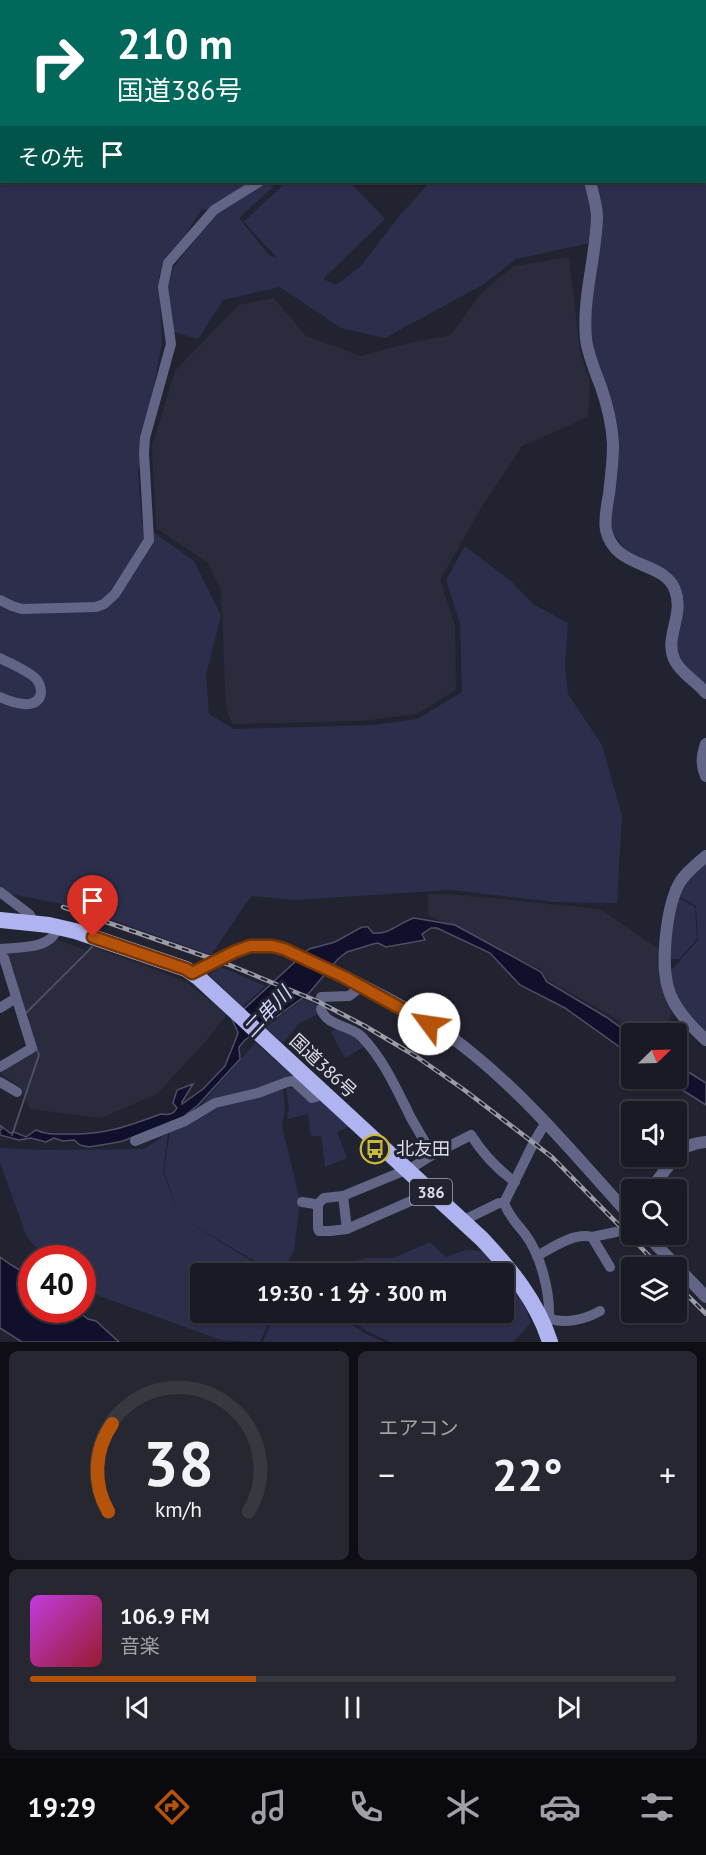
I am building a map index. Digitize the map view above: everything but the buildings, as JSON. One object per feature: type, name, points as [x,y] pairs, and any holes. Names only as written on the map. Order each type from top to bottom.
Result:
[{"type":"highway","name":"国道386号","points":[[0,920],[57,927],[128,949],[192,973],[508,1266],[545,1320],[550,1341]]},
{"type":"street","points":[[0,600],[22,609],[96,607],[104,604],[115,594],[143,551],[149,540],[144,472],[145,438],[171,344],[163,287],[168,263],[214,210],[257,183]]},
{"type":"street","points":[[590,183],[597,214],[595,246],[585,314],[586,342],[606,406],[613,442],[606,530],[618,551],[629,560],[668,578],[675,590],[678,619],[670,646],[675,661],[706,693]]},
{"type":"street","points":[[0,658],[36,678],[41,687],[40,697],[36,702],[28,705],[0,697]]},
{"type":"street","points":[[706,744],[702,755],[702,768],[706,776]]},
{"type":"street","points":[[706,856],[680,881],[670,906],[664,962],[666,987],[675,1005],[691,1026],[706,1040]]},
{"type":"street","points":[[0,892],[29,914],[35,923]]},
{"type":"street","points":[[0,948],[43,944],[56,932],[57,927]]},
{"type":"street","points":[[192,973],[250,946],[272,946],[284,949],[362,986],[443,1032],[473,1053],[527,1101],[621,1205]]},
{"type":"street","points":[[0,953],[4,958],[32,1047],[0,1067]]},
{"type":"street","points":[[321,997],[349,996],[362,986]]},
{"type":"street","points":[[0,1008],[16,998]]},
{"type":"street","points":[[321,1009],[324,1016],[358,1033],[363,1038],[384,1067],[432,1155]]},
{"type":"street","points":[[135,1141],[185,1121],[214,1103],[258,1093],[287,1082],[293,1081],[312,1098],[321,1091]]},
{"type":"street","points":[[0,1082],[17,1092]]},
{"type":"street","points":[[504,1203],[546,1122]]},
{"type":"street","points":[[302,1202],[318,1204],[324,1198],[343,1196],[407,1170],[471,1135],[493,1164],[515,1182]]},
{"type":"street","points":[[687,1146],[706,1142]]},
{"type":"street","points":[[658,1179],[668,1167]]},
{"type":"street","points":[[343,1196],[347,1229]]},
{"type":"street","points":[[318,1204],[319,1231],[330,1231],[347,1229],[420,1197]]},
{"type":"street","points":[[462,1221],[499,1203],[504,1203]]},
{"type":"street","points":[[504,1203],[513,1221],[524,1232],[537,1256],[549,1294],[545,1320],[583,1319],[600,1311]]},
{"type":"street","points":[[537,1256],[570,1239],[616,1232]]},
{"type":"street","points":[[592,1237],[610,1267]]},
{"type":"street","points":[[656,1245],[706,1297]]},
{"type":"shaded area","points":[[0,183],[277,183],[239,218],[269,255],[277,258],[244,222],[285,183],[351,183],[385,219],[323,279],[336,285],[360,267],[401,214],[429,183],[706,183],[706,686],[681,660],[675,639],[682,598],[671,572],[630,556],[612,532],[610,517],[617,443],[591,340],[591,298],[599,241],[516,259],[484,284],[385,338],[341,328],[280,287],[223,300],[198,339],[174,332],[167,293],[173,268],[216,213],[202,209],[159,276],[162,342],[138,475],[142,524],[194,561],[221,615],[206,675],[209,714],[234,729],[373,725],[417,719],[462,692],[460,623],[446,580],[465,546],[512,582],[533,604],[568,623],[565,667],[568,694],[602,745],[622,816],[617,903],[554,902],[451,890],[295,900],[251,896],[211,955],[73,906],[0,892]]},
{"type":"shaded area","points":[[569,257],[580,351],[590,383],[588,417],[522,446],[482,506],[440,580],[455,626],[456,690],[417,714],[362,721],[233,724],[226,709],[221,590],[208,563],[156,528],[152,446],[175,371],[238,305],[274,298],[306,336],[361,356],[451,335],[481,293],[514,266]]},
{"type":"shaded area","points":[[706,859],[706,1035],[673,993],[669,973],[698,940],[696,906],[680,897],[684,882]]},
{"type":"shaded area","points":[[428,894],[450,894],[600,909],[660,950],[674,1009],[667,1023],[622,1023],[550,981],[540,969],[428,915]]},
{"type":"shaded area","points":[[679,898],[695,907],[697,939],[679,959],[669,959],[669,945]]},
{"type":"shaded area","points":[[55,939],[86,950],[43,995],[92,946],[185,981],[227,1014],[207,1040],[157,1094],[101,1118],[30,1109],[21,1088],[0,1073],[35,1049],[27,1011],[24,1013],[6,953]]},
{"type":"shaded area","points":[[221,967],[265,986],[242,1007],[209,975]]},
{"type":"shaded area","points":[[303,999],[326,1008],[319,1014],[299,1023],[283,1043],[265,1028]]},
{"type":"shaded area","points":[[340,1027],[367,1045],[345,1058],[331,1032]]},
{"type":"shaded area","points":[[255,1043],[295,1077],[202,1104]]},
{"type":"shaded area","points":[[295,1087],[319,1099],[350,1127],[337,1132],[347,1158],[325,1167],[321,1136],[311,1136],[308,1114],[287,1119],[289,1107],[286,1088]]},
{"type":"shaded area","points":[[283,1088],[285,1110],[282,1126],[300,1201],[294,1250],[288,1263],[258,1263],[188,1222],[255,1263],[190,1263],[190,1323],[269,1323],[260,1342],[221,1340],[96,1295],[96,1245],[34,1245],[27,1238],[0,1162],[0,1148],[144,1149],[168,1133],[163,1173],[178,1210],[164,1172],[170,1131],[219,1104]]},
{"type":"shaded area","points":[[430,1242],[446,1257],[466,1250],[482,1251],[493,1263],[349,1263],[365,1258],[393,1258]]},
{"type":"shaded area","points":[[514,1289],[523,1301],[531,1323],[513,1342],[390,1342],[355,1323],[514,1323]]},
{"type":"shaded area","points":[[271,1323],[350,1323],[364,1333],[384,1342],[263,1342]]},
{"type":"water","name":"二串川","points":[[414,918],[455,925],[541,972],[547,982],[621,1028],[621,1048],[565,1008],[520,985],[490,953],[437,928],[431,928],[422,934],[425,940],[386,947],[378,943],[347,952],[338,959],[309,993],[245,1040],[239,1047],[240,1059],[198,1105],[183,1117],[123,1141],[89,1147],[80,1145],[74,1140],[63,1141],[54,1138],[46,1142],[31,1138],[19,1140],[0,1135],[2,1129],[0,1125],[10,1133],[14,1132],[26,1137],[36,1130],[52,1134],[94,1133],[172,1113],[177,1108],[173,1103],[177,1090],[193,1084],[182,1104],[203,1089],[225,1066],[238,1032],[232,1020],[309,949],[335,942],[362,927],[368,927],[373,933],[379,933]]},
{"type":"water","points":[[687,1071],[706,1083],[706,1105],[681,1089],[687,1089]]},
{"type":"water","points":[[0,1257],[18,1269],[18,1323],[96,1323],[96,1321],[119,1342],[22,1342],[0,1328]]},
{"type":"waterway","points":[[26,1013],[92,947]]},
{"type":"waterway","points":[[12,1135],[39,1055],[36,1047]]},
{"type":"railway","points":[[63,907],[227,964],[317,1001],[365,1026],[417,1057],[463,1089],[552,1157],[650,1257]]},
{"type":"railway","points":[[687,1295],[706,1314]]},
{"type":"place","name":"北友田","points":[[375,1149]]},
{"type":"route","points":[[93,937],[192,973],[250,946],[272,946],[284,949],[402,1007],[429,1024]]}]
